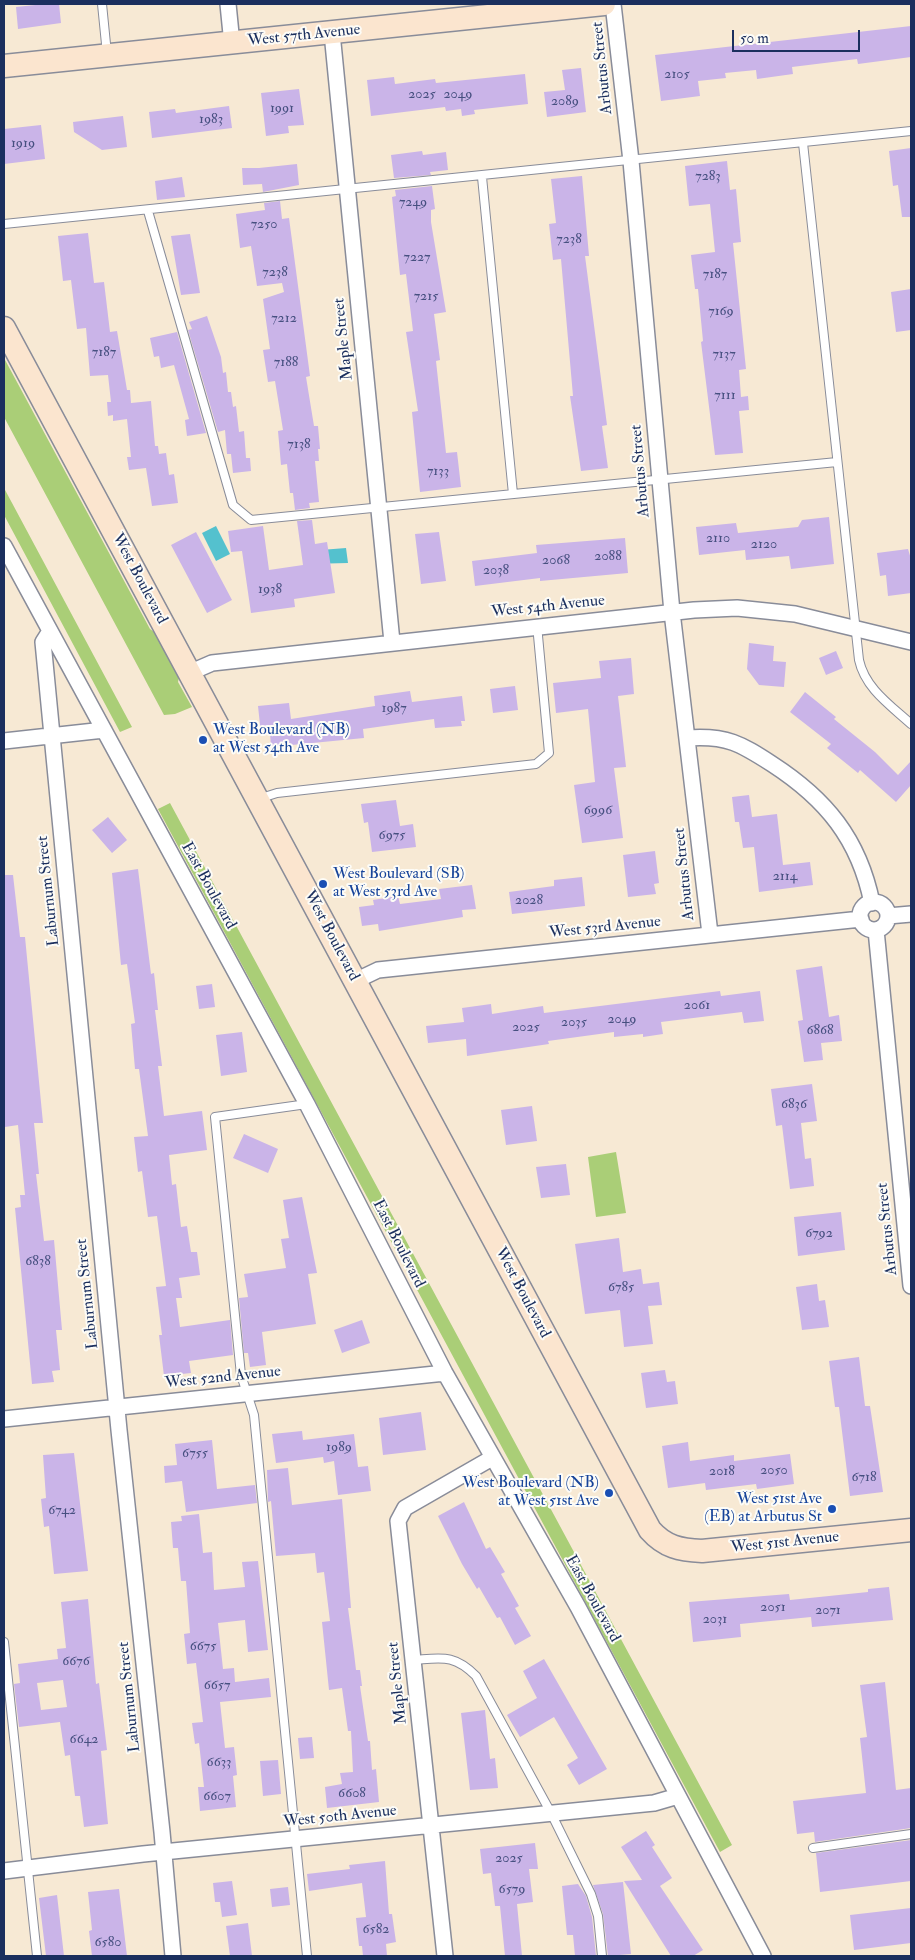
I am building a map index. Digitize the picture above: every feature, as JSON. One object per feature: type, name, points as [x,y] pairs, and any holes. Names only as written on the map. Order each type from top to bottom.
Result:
[{"type":"street","points":[[228,4],[232,44]]},
{"type":"street","name":"West 57th Avenue","points":[[4,66],[232,44],[604,4]]},
{"type":"street","name":"Arbutus Street","points":[[613,4],[630,161],[672,612],[710,934]]},
{"type":"street","name":"Maple Street","points":[[332,33],[392,642]]},
{"type":"street","name":"West Boulevard","points":[[4,328],[633,1500],[650,1530],[660,1541]]},
{"type":"street","name":"East Boulevard","points":[[4,546],[307,1104],[445,1373],[578,1607],[763,1956]]},
{"type":"street","name":"West 54th Avenue","points":[[189,673],[212,663],[537,625],[672,612],[738,608],[795,614],[911,642]]},
{"type":"street","name":"Laburnum Street","points":[[50,631],[43,642],[117,1407],[164,1852],[173,1956]]},
{"type":"street","points":[[4,741],[104,730]]},
{"type":"street","points":[[688,738],[706,736],[728,739],[799,782],[831,813],[854,847],[868,884],[872,903]]},
{"type":"street","points":[[872,903],[883,906],[888,916],[885,924],[876,930],[865,926],[861,919],[864,907],[872,903]]},
{"type":"street","points":[[888,916],[911,914]]},
{"type":"street","name":"West 53rd Avenue","points":[[355,982],[378,970],[861,919]]},
{"type":"street","name":"Arbutus Street","points":[[876,930],[911,1286]]},
{"type":"street","name":"West 52nd Avenue","points":[[4,1419],[445,1373]]},
{"type":"street","name":"Maple Street","points":[[445,1956],[398,1521],[405,1508],[492,1458]]},
{"type":"street","name":"West 51st Avenue","points":[[660,1541],[684,1550],[702,1551],[911,1530]]},
{"type":"street","name":"West 50th Avenue","points":[[4,1871],[164,1852],[654,1804],[678,1796]]},
{"type":"lane","points":[[102,4],[107,55]]},
{"type":"lane","points":[[4,224],[482,177],[911,131]]},
{"type":"lane","points":[[803,143],[854,628],[862,674],[870,686],[911,724]]},
{"type":"lane","points":[[482,177],[513,494]]},
{"type":"lane","points":[[148,211],[233,506],[252,520],[378,509],[659,478],[837,462]]},
{"type":"lane","points":[[257,799],[277,793],[536,764],[549,753],[537,625]]},
{"type":"lane","points":[[307,1104],[215,1116],[241,1375],[254,1415],[307,1956]]},
{"type":"lane","points":[[4,1642],[38,1956]]},
{"type":"lane","points":[[414,1660],[449,1658],[464,1664],[476,1676],[551,1813],[591,1894],[598,1916],[602,1956]]},
{"type":"lane","points":[[813,1848],[911,1834]]},
{"type":"green space","points":[[4,358],[150,629],[157,634],[180,673],[178,682],[192,707],[175,714],[164,715],[4,417]]},
{"type":"green space","points":[[4,488],[132,727],[120,732],[4,515]]},
{"type":"green space","points":[[170,803],[732,1845],[720,1852],[158,809]]},
{"type":"green space","points":[[616,1152],[626,1213],[596,1217],[588,1157]]},
{"type":"water","points":[[216,526],[230,554],[216,561],[202,533]]},
{"type":"water","points":[[346,548],[348,563],[309,564],[308,551]]},
{"type":"building","points":[[59,4],[61,23],[18,29],[16,7]]},
{"type":"building","points":[[911,26],[911,57],[858,64],[857,59],[792,67],[793,74],[757,79],[756,70],[725,73],[726,78],[698,81],[700,96],[661,101],[655,55]]},
{"type":"building","points":[[581,68],[586,112],[547,117],[544,92],[565,90],[562,70]]},
{"type":"building","points":[[525,74],[528,104],[474,110],[475,114],[462,116],[461,109],[446,111],[445,107],[371,116],[367,80],[394,77],[395,84],[435,79],[436,83]]},
{"type":"building","points":[[299,89],[304,125],[288,126],[289,133],[266,136],[261,93]]},
{"type":"building","points":[[229,106],[232,128],[152,138],[149,112],[175,109],[176,113]]},
{"type":"building","points":[[123,116],[127,147],[102,150],[74,132],[73,122]]},
{"type":"building","points":[[41,125],[45,159],[4,164],[4,129]]},
{"type":"building","points":[[911,148],[911,217],[902,217],[898,185],[893,186],[889,151]]},
{"type":"building","points":[[422,151],[423,155],[446,152],[448,170],[430,172],[431,175],[394,178],[391,155]]},
{"type":"building","points":[[727,161],[730,190],[736,189],[741,242],[733,243],[746,369],[739,370],[741,397],[748,396],[749,410],[739,411],[743,453],[715,455],[701,342],[703,341],[698,289],[695,289],[691,255],[715,252],[710,204],[689,206],[685,166]]},
{"type":"building","points":[[297,164],[299,185],[263,192],[262,184],[243,185],[242,168]]},
{"type":"building","points":[[582,176],[589,256],[585,256],[607,425],[602,426],[608,468],[581,471],[570,396],[573,396],[561,259],[553,260],[549,224],[556,223],[551,179]]},
{"type":"building","points":[[182,177],[185,197],[157,200],[155,181]]},
{"type":"building","points":[[432,186],[435,209],[431,210],[431,222],[446,312],[434,314],[440,360],[436,361],[446,453],[457,452],[461,487],[420,492],[412,412],[418,411],[406,332],[413,331],[406,274],[400,275],[392,197],[396,196],[395,190]]},
{"type":"building","points":[[280,201],[282,219],[289,218],[310,376],[306,377],[314,426],[318,426],[320,449],[318,449],[319,461],[315,461],[319,502],[309,503],[310,508],[295,510],[293,493],[290,493],[287,464],[281,465],[278,431],[283,430],[275,381],[268,382],[263,350],[270,349],[263,299],[284,292],[282,283],[257,286],[251,246],[240,248],[236,214],[265,210],[264,203]]},
{"type":"building","points":[[88,233],[94,283],[104,282],[110,332],[117,331],[131,403],[151,401],[155,446],[158,446],[159,454],[166,453],[169,475],[174,474],[178,503],[152,506],[146,468],[129,470],[127,457],[131,457],[127,419],[113,421],[113,415],[108,416],[107,402],[111,402],[108,375],[90,376],[86,328],[77,329],[71,280],[63,281],[58,236]]},
{"type":"building","points":[[190,234],[200,293],[181,295],[171,236]]},
{"type":"building","points":[[911,289],[911,330],[896,332],[891,292]]},
{"type":"building","points":[[207,316],[221,357],[223,373],[226,372],[228,392],[231,392],[233,407],[236,406],[239,432],[244,431],[246,458],[250,458],[251,471],[233,473],[231,454],[227,454],[225,430],[218,432],[188,330],[192,329],[189,322]]},
{"type":"building","points":[[177,332],[206,433],[187,436],[185,420],[189,419],[174,365],[161,368],[159,356],[154,357],[150,338]]},
{"type":"building","points":[[829,517],[834,564],[791,569],[789,556],[746,560],[745,550],[699,555],[696,527],[736,523],[738,533],[798,527],[802,520]]},
{"type":"building","points":[[312,520],[315,544],[327,542],[335,593],[294,599],[295,607],[251,613],[242,551],[231,552],[228,531],[263,526],[269,570],[303,565],[297,521]]},
{"type":"building","points":[[196,532],[232,600],[207,613],[171,545]]},
{"type":"building","points":[[439,532],[446,581],[421,584],[415,534]]},
{"type":"building","points":[[625,538],[628,573],[540,581],[540,578],[475,586],[472,561],[537,553],[536,545]]},
{"type":"building","points":[[908,549],[911,559],[911,593],[888,596],[886,575],[880,576],[877,553]]},
{"type":"building","points":[[749,643],[774,646],[773,661],[786,662],[784,687],[759,685],[747,669]]},
{"type":"building","points":[[836,651],[843,668],[826,675],[819,658]]},
{"type":"building","points":[[631,658],[634,694],[618,696],[626,767],[614,768],[623,838],[582,843],[574,785],[595,782],[588,709],[556,713],[553,683],[601,678],[599,661]]},
{"type":"building","points":[[515,686],[518,710],[493,713],[490,689]]},
{"type":"building","points":[[410,691],[412,702],[462,696],[465,721],[461,721],[462,726],[435,728],[434,719],[363,729],[364,738],[271,747],[270,733],[261,734],[258,706],[289,703],[291,719],[375,706],[374,696]]},
{"type":"building","points":[[805,692],[836,717],[834,719],[875,752],[898,775],[911,761],[911,785],[896,802],[860,770],[858,773],[827,748],[831,744],[790,712]]},
{"type":"building","points":[[749,795],[752,817],[777,814],[783,865],[810,862],[813,885],[759,892],[754,847],[743,848],[739,822],[735,822],[732,797]]},
{"type":"building","points":[[396,800],[400,826],[413,824],[416,847],[372,852],[368,822],[364,823],[361,804]]},
{"type":"building","points":[[108,817],[127,840],[112,853],[92,830]]},
{"type":"building","points":[[655,851],[659,883],[654,884],[656,894],[628,897],[623,855]]},
{"type":"building","points":[[138,869],[151,974],[154,973],[158,1010],[155,1010],[162,1066],[158,1066],[164,1116],[202,1111],[207,1150],[169,1155],[172,1185],[176,1184],[181,1227],[187,1226],[191,1252],[197,1252],[200,1275],[179,1278],[182,1298],[176,1298],[180,1327],[230,1320],[233,1355],[189,1361],[191,1373],[164,1376],[159,1335],[162,1335],[156,1287],[166,1286],[157,1216],[148,1217],[142,1171],[138,1172],[134,1137],[148,1136],[139,1069],[135,1069],[131,1024],[135,1023],[127,964],[121,965],[112,873]]},
{"type":"building","points":[[4,875],[13,875],[20,937],[25,937],[43,1123],[34,1123],[39,1174],[36,1174],[44,1241],[54,1240],[62,1330],[56,1330],[60,1370],[52,1371],[54,1382],[32,1384],[15,1208],[21,1207],[20,1195],[25,1195],[18,1125],[5,1127],[4,1111]]},
{"type":"building","points":[[582,877],[585,906],[512,914],[509,892],[554,886],[554,880]]},
{"type":"building","points":[[472,885],[476,909],[462,910],[463,917],[379,931],[378,924],[362,926],[359,907],[374,905],[373,900],[398,896],[400,904],[441,899],[439,889]]},
{"type":"building","points":[[822,966],[829,1017],[839,1015],[842,1041],[821,1043],[823,1060],[804,1062],[798,1021],[803,1020],[796,970]]},
{"type":"building","points":[[212,984],[215,1007],[199,1009],[196,986]]},
{"type":"building","points":[[720,991],[721,996],[760,991],[764,1021],[744,1023],[742,1012],[661,1022],[663,1034],[643,1037],[643,1034],[614,1037],[614,1032],[548,1041],[549,1044],[467,1056],[466,1039],[428,1043],[426,1026],[464,1022],[462,1008],[491,1004],[492,1014],[543,1006],[544,1013]]},
{"type":"building","points":[[242,1032],[247,1072],[221,1076],[216,1035]]},
{"type":"building","points":[[812,1084],[817,1121],[801,1123],[805,1159],[811,1158],[814,1186],[790,1189],[782,1125],[776,1126],[771,1089]]},
{"type":"building","points":[[532,1106],[537,1141],[506,1145],[501,1110]]},
{"type":"building","points":[[244,1134],[278,1149],[268,1173],[233,1158]]},
{"type":"building","points":[[566,1164],[570,1195],[541,1198],[536,1167]]},
{"type":"building","points":[[302,1197],[317,1273],[308,1274],[316,1324],[262,1332],[266,1365],[250,1367],[248,1353],[244,1353],[239,1298],[248,1297],[244,1274],[286,1268],[281,1239],[289,1238],[283,1200]]},
{"type":"building","points":[[841,1212],[845,1250],[798,1256],[794,1217]]},
{"type":"building","points":[[619,1238],[623,1272],[641,1269],[643,1284],[659,1282],[662,1305],[648,1306],[653,1344],[624,1347],[620,1310],[585,1314],[575,1244]]},
{"type":"building","points":[[817,1284],[819,1301],[825,1300],[829,1327],[802,1330],[796,1287]]},
{"type":"building","points":[[362,1320],[370,1343],[342,1353],[334,1330]]},
{"type":"building","points":[[859,1357],[865,1406],[870,1406],[883,1492],[850,1496],[839,1407],[835,1407],[829,1361]]},
{"type":"building","points":[[665,1370],[667,1382],[675,1381],[678,1404],[646,1408],[641,1373]]},
{"type":"building","points":[[421,1412],[426,1450],[383,1455],[379,1418]]},
{"type":"building","points":[[302,1431],[303,1440],[354,1434],[358,1467],[368,1466],[371,1491],[338,1495],[334,1461],[324,1463],[323,1457],[276,1463],[272,1434]]},
{"type":"building","points":[[212,1440],[217,1489],[255,1485],[257,1503],[186,1512],[182,1481],[165,1483],[164,1466],[177,1465],[175,1444]]},
{"type":"building","points":[[688,1442],[690,1461],[734,1455],[734,1461],[790,1454],[794,1484],[757,1489],[756,1484],[706,1490],[705,1483],[668,1488],[662,1446]]},
{"type":"building","points":[[74,1453],[88,1571],[54,1574],[49,1526],[44,1527],[41,1499],[46,1498],[43,1455]]},
{"type":"building","points":[[288,1468],[292,1505],[342,1499],[351,1608],[348,1608],[356,1670],[360,1670],[362,1686],[360,1686],[368,1741],[370,1741],[372,1770],[376,1769],[379,1802],[327,1808],[325,1787],[342,1784],[340,1773],[353,1772],[351,1731],[348,1731],[342,1688],[329,1690],[322,1622],[330,1621],[324,1572],[317,1573],[315,1553],[276,1556],[271,1501],[268,1502],[267,1470]]},
{"type":"building","points":[[464,1502],[486,1549],[490,1547],[505,1572],[501,1574],[519,1606],[515,1608],[531,1636],[515,1645],[500,1617],[497,1618],[479,1587],[477,1589],[462,1564],[438,1516]]},
{"type":"building","points":[[199,1514],[203,1553],[212,1552],[214,1590],[245,1587],[242,1562],[258,1561],[268,1650],[248,1652],[245,1620],[218,1623],[223,1669],[234,1668],[235,1682],[269,1678],[271,1697],[220,1702],[225,1748],[234,1747],[237,1775],[233,1776],[236,1807],[200,1811],[198,1787],[204,1787],[199,1743],[195,1744],[192,1723],[203,1722],[196,1663],[187,1664],[184,1634],[190,1633],[186,1581],[181,1581],[178,1548],[173,1548],[171,1522],[182,1521],[181,1516]]},
{"type":"building","points":[[889,1587],[893,1620],[812,1627],[811,1617],[740,1624],[741,1637],[693,1642],[689,1602],[789,1594],[790,1600],[868,1592],[868,1589]]},
{"type":"building","points":[[88,1599],[96,1684],[99,1683],[107,1750],[101,1751],[108,1824],[84,1827],[80,1796],[75,1796],[70,1755],[65,1756],[60,1722],[19,1727],[14,1684],[20,1683],[18,1664],[58,1659],[57,1649],[66,1648],[61,1602]],"holes":[[[63,1680],[67,1707],[41,1710],[37,1683]]]},
{"type":"building","points":[[544,1659],[607,1769],[579,1785],[567,1765],[578,1758],[554,1717],[520,1737],[507,1715],[537,1698],[523,1671]]},
{"type":"building","points":[[885,1682],[896,1790],[911,1788],[911,1828],[815,1842],[814,1832],[797,1834],[793,1801],[866,1793],[860,1738],[867,1737],[860,1685]]},
{"type":"building","points":[[485,1710],[490,1759],[495,1758],[498,1788],[470,1790],[461,1713]]},
{"type":"building","points":[[312,1737],[314,1758],[300,1759],[298,1738]]},
{"type":"building","points":[[278,1760],[281,1794],[263,1796],[260,1761]]},
{"type":"building","points":[[646,1831],[655,1845],[652,1847],[672,1878],[660,1886],[703,1950],[693,1956],[671,1956],[624,1881],[642,1880],[621,1847]]},
{"type":"building","points":[[911,1840],[911,1881],[820,1892],[816,1853]]},
{"type":"building","points":[[535,1843],[538,1869],[529,1869],[533,1902],[517,1904],[522,1956],[505,1956],[500,1906],[495,1906],[491,1873],[483,1874],[480,1849]]},
{"type":"building","points":[[385,1861],[389,1914],[392,1914],[396,1942],[386,1944],[387,1956],[363,1956],[362,1946],[359,1946],[356,1918],[366,1917],[362,1883],[309,1891],[307,1874],[350,1869],[349,1865]]},
{"type":"building","points":[[232,1881],[237,1915],[222,1917],[220,1902],[215,1902],[213,1883]]},
{"type":"building","points":[[623,1882],[631,1954],[608,1956],[603,1914],[593,1885]]},
{"type":"building","points":[[578,1884],[586,1896],[592,1917],[596,1956],[575,1956],[573,1935],[567,1935],[562,1886]]},
{"type":"building","points":[[288,1887],[290,1905],[272,1907],[270,1889]]},
{"type":"building","points":[[119,1889],[127,1956],[92,1956],[89,1931],[92,1930],[88,1892]]},
{"type":"building","points":[[57,1895],[64,1956],[46,1956],[39,1898]]},
{"type":"building","points":[[911,1908],[911,1943],[854,1950],[850,1915]]},
{"type":"building","points":[[248,1923],[252,1956],[230,1956],[226,1926]]},
{"type":"place","name":"West Boulevard (NB) at West 54th Ave","points":[[203,740]]},
{"type":"place","name":"West Boulevard (SB) at West 53rd Ave","points":[[323,884]]},
{"type":"place","name":"West Boulevard (NB) at West 51st Ave","points":[[609,1493]]},
{"type":"place","name":"West 51st Ave (EB) at Arbutus St","points":[[832,1509]]}]
